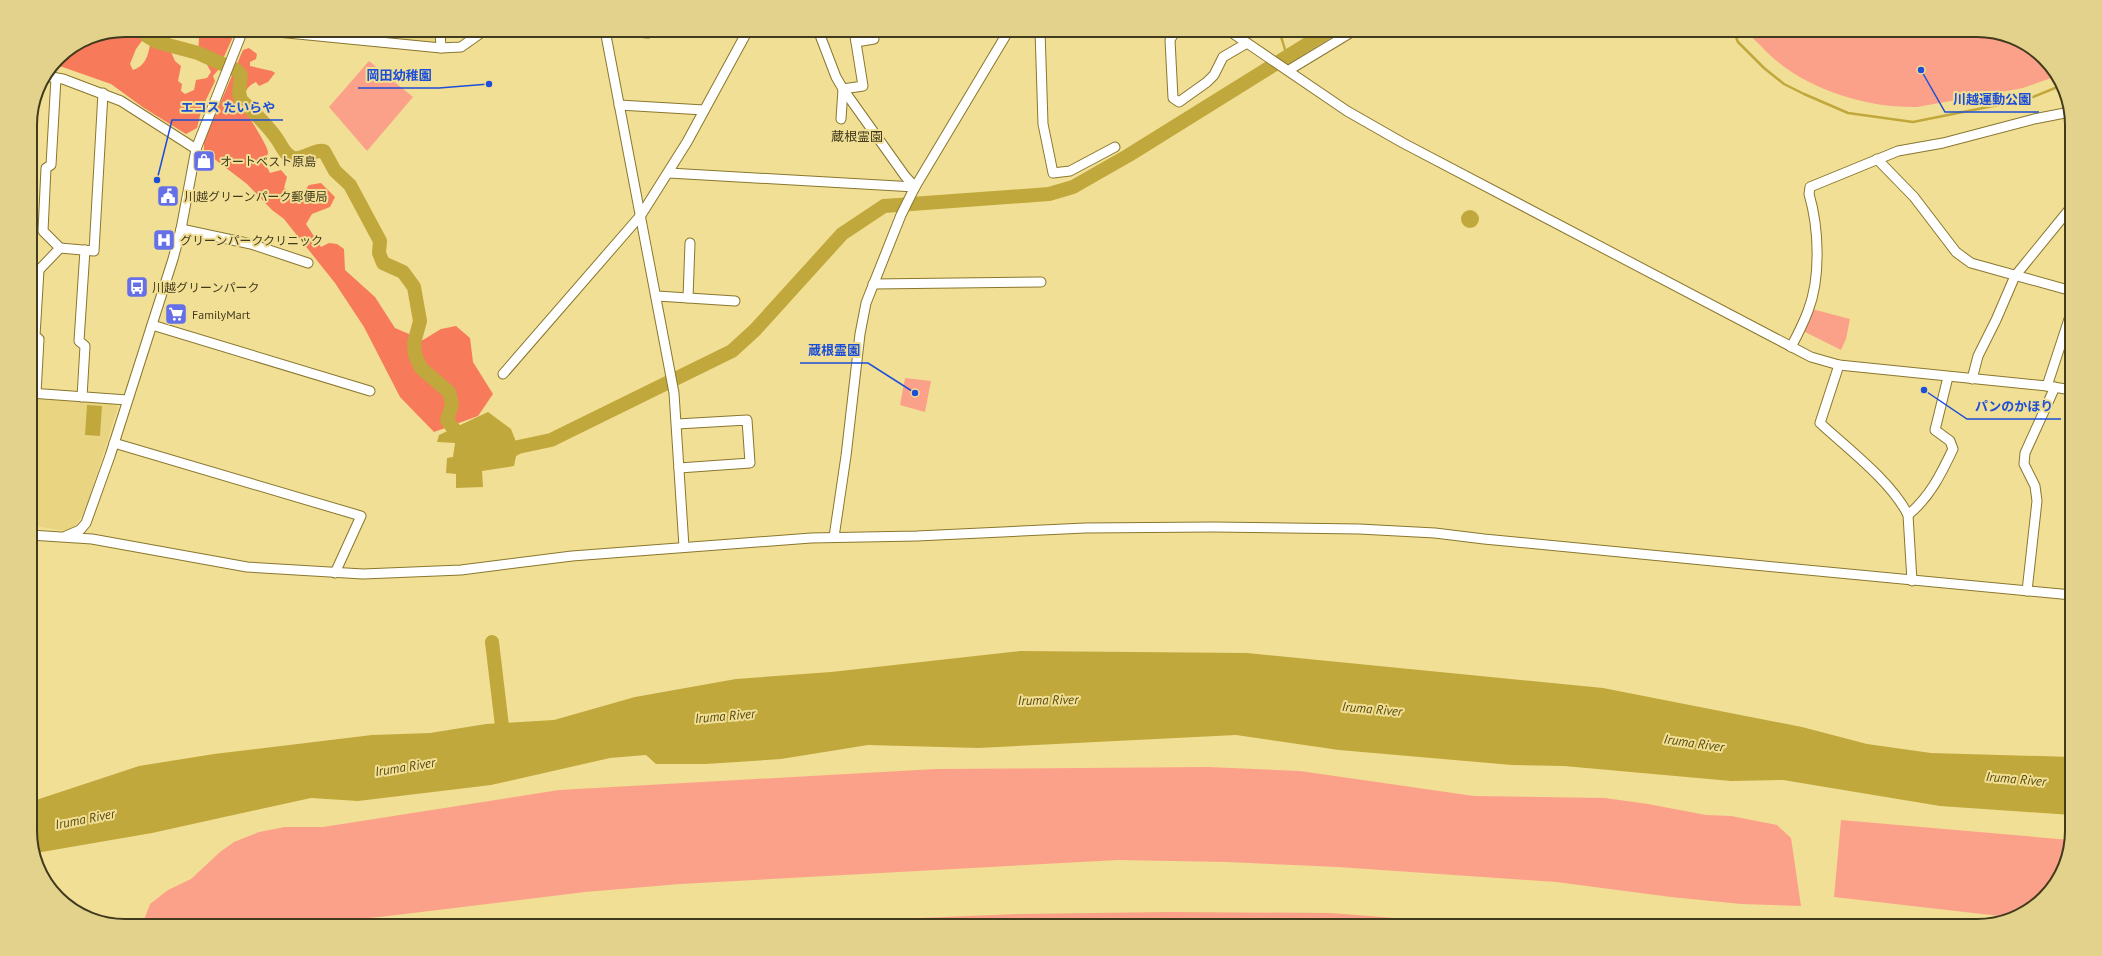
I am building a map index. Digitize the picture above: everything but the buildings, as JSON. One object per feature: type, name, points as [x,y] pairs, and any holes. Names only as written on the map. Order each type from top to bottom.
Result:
[{"type":"street","points":[[64,536],[80,530],[86,522],[114,443],[181,229],[196,149],[240,37]]},
{"type":"street","points":[[329,37],[441,48],[461,47],[475,37]]},
{"type":"street","points":[[440,37],[441,48]]},
{"type":"street","points":[[606,37],[671,372],[677,424],[684,547]]},
{"type":"street","points":[[503,374],[641,215],[669,173],[744,37]]},
{"type":"street","points":[[821,37],[836,77],[843,90],[905,176],[915,186]]},
{"type":"street","points":[[843,90],[863,86],[855,37]]},
{"type":"street","points":[[834,537],[846,456],[860,334],[866,303],[915,186],[1005,37]]},
{"type":"street","points":[[1040,37],[1043,124],[1053,173],[1070,171],[1115,147]]},
{"type":"street","points":[[1172,37],[1170,40],[1174,98],[1179,102],[1207,82],[1214,75],[1223,58],[1247,43]]},
{"type":"street","points":[[1238,37],[1347,111],[1403,143],[1791,348],[1812,357],[1839,365],[1948,378],[2051,386],[2065,389]]},
{"type":"street","points":[[1287,69],[1343,37]]},
{"type":"street","points":[[856,42],[874,39]]},
{"type":"street","points":[[51,77],[103,93],[138,111],[196,149]]},
{"type":"street","points":[[56,78],[50,165],[46,168],[43,230],[60,248],[94,251],[103,93]]},
{"type":"street","points":[[841,119],[843,90]]},
{"type":"street","points":[[619,105],[704,110]]},
{"type":"street","points":[[1791,348],[1808,310],[1815,279],[1818,234],[1809,194],[1810,187],[1898,150],[1943,143],[2034,119],[2064,113]]},
{"type":"street","points":[[1877,159],[1914,197],[1956,252],[1971,263],[2065,289]]},
{"type":"street","points":[[669,173],[915,186]]},
{"type":"street","points":[[1972,379],[1978,356],[1996,320],[2015,276],[2065,216]]},
{"type":"street","points":[[181,229],[251,244],[308,263]]},
{"type":"street","points":[[688,298],[690,243]]},
{"type":"street","points":[[37,268],[60,248]]},
{"type":"street","points":[[82,397],[85,346],[79,341],[85,250]]},
{"type":"street","points":[[873,284],[1041,282]]},
{"type":"street","points":[[657,296],[735,301]]},
{"type":"street","points":[[152,325],[370,391]]},
{"type":"street","points":[[2027,591],[2037,501],[2035,486],[2024,464],[2025,453],[2051,386],[2065,335]]},
{"type":"street","points":[[37,338],[39,339],[37,357]]},
{"type":"street","points":[[1839,365],[1820,424],[1892,490],[1903,505],[1908,514],[1912,581]]},
{"type":"street","points":[[1908,514],[1920,504],[1938,480],[1953,449],[1950,441],[1935,430],[1948,378]]},
{"type":"street","points":[[37,393],[127,400]]},
{"type":"street","points":[[677,424],[747,420],[750,463],[679,468]]},
{"type":"street","points":[[114,443],[360,516],[335,573]]},
{"type":"street","points":[[37,535],[64,536],[140,547],[247,567],[363,574],[461,570],[572,556],[834,537],[1131,527],[1359,529],[1435,533],[1484,539],[1862,574],[1912,581],[2065,594]]},
{"type":"shaded area","points":[[119,37],[145,37],[136,49],[130,64],[133,70],[143,63],[150,45],[159,44],[169,47],[175,61],[181,66],[178,81],[182,84],[181,91],[185,94],[194,90],[196,80],[207,78],[211,72],[205,61],[198,57],[199,38],[233,37],[218,70],[213,76],[215,81],[202,108],[197,128],[186,134],[144,108],[111,84],[60,66],[76,52],[91,44]]},
{"type":"shaded area","points":[[354,37],[438,37],[437,46]]},
{"type":"shaded area","points":[[1752,37],[1983,37],[2011,44],[2026,52],[2043,67],[2051,78],[2023,88],[1917,107],[1875,104],[1853,99],[1812,84],[1793,73],[1776,60]]},
{"type":"shaded area","points":[[249,48],[257,54],[256,59],[250,62],[250,66],[275,73],[268,82],[259,86],[256,82],[249,86],[244,94],[242,106],[267,149],[268,153],[264,161],[270,173],[281,170],[287,177],[284,188],[298,198],[309,185],[321,183],[335,197],[330,207],[312,214],[306,224],[321,247],[329,243],[337,244],[344,249],[345,270],[375,297],[395,328],[423,340],[441,329],[456,326],[470,338],[473,362],[493,394],[478,416],[434,432],[400,397],[364,327],[335,283],[284,219],[272,210],[247,184],[204,151],[204,141],[243,50]]},
{"type":"shaded area","points":[[369,61],[413,97],[367,151],[329,107]]},
{"type":"shaded area","points":[[1812,309],[1850,319],[1846,339],[1841,350],[1803,331]]},
{"type":"shaded area","points":[[905,378],[931,381],[925,412],[900,405]]},
{"type":"shaded area","points":[[37,397],[115,403],[118,407],[89,499],[82,516],[77,522],[78,524],[65,531],[37,526]]},
{"type":"shaded area","points":[[1208,767],[1300,771],[1474,796],[1605,798],[1648,804],[1706,815],[1731,816],[1777,825],[1791,838],[1801,906],[1741,904],[1671,897],[1556,882],[1338,867],[1227,862],[1118,860],[680,884],[585,892],[358,919],[144,919],[150,904],[168,890],[191,879],[220,852],[234,842],[259,832],[285,827],[323,827],[559,790],[936,769]]},
{"type":"shaded area","points":[[1841,820],[2064,839],[2062,854],[2056,870],[2043,889],[2026,904],[2016,910],[1998,916],[1834,897]]},
{"type":"shaded area","points":[[1170,912],[1331,913],[1408,919],[895,919],[1017,914]]},
{"type":"water","points":[[1470,210],[1476,213],[1479,219],[1476,225],[1470,228],[1464,225],[1461,219],[1464,213]]},
{"type":"water","points":[[87,405],[102,406],[100,436],[85,435]]},
{"type":"water","points":[[488,412],[511,429],[518,447],[514,466],[482,471],[483,487],[456,488],[456,474],[446,473],[447,458],[453,457],[455,443],[437,442],[439,435]]},
{"type":"water","name":"Iruma River","points":[[1020,651],[1247,653],[1603,688],[1802,727],[1867,744],[1931,753],[2065,757],[2065,815],[1940,806],[1783,780],[1731,781],[1564,766],[1512,765],[1339,750],[1236,735],[978,748],[868,745],[781,759],[706,764],[656,764],[646,755],[610,758],[491,785],[358,801],[311,798],[152,833],[40,852],[37,837],[37,800],[139,766],[214,754],[372,735],[430,733],[486,724],[554,720],[635,697],[736,679],[831,672]]},
{"type":"waterway","points":[[149,37],[157,42],[198,53],[236,70],[241,75],[239,93],[241,100],[269,129],[291,157],[298,158],[324,151],[335,171],[350,185],[380,241],[379,253],[383,263],[403,272],[414,287],[420,321],[414,343],[415,355],[421,368],[449,392],[452,405],[447,420],[465,443]]},
{"type":"waterway","points":[[1281,37],[1287,56]]},
{"type":"waterway","points":[[501,456],[518,447],[551,440],[732,351],[755,330],[842,234],[884,206],[1049,194],[1073,187],[1129,155],[1319,37]]},
{"type":"waterway","points":[[1736,37],[1738,42],[1764,68],[1784,84],[1848,113],[1913,122],[2028,99],[2057,87]]},
{"type":"waterway","points":[[492,642],[504,743]]},
{"type":"place","name":"川越運動公園","points":[[1921,70]]},
{"type":"place","name":"岡田幼稚園","points":[[489,84]]},
{"type":"place","name":"オートベスト原島","points":[[204,161]]},
{"type":"place","name":"エコス たいらや","points":[[157,180]]},
{"type":"place","name":"川越グリーンパーク郵便局","points":[[168,196]]},
{"type":"place","name":"グリーンパーククリニック","points":[[164,240]]},
{"type":"place","name":"川越グリーンパーク","points":[[137,287]]},
{"type":"place","name":"FamilyMart","points":[[176,314]]},
{"type":"place","name":"パンのかほり","points":[[1924,390]]},
{"type":"place","name":"蔵根霊園","points":[[915,393]]},
{"type":"district","name":"蔵根霊園","points":[[857,136]]}]
